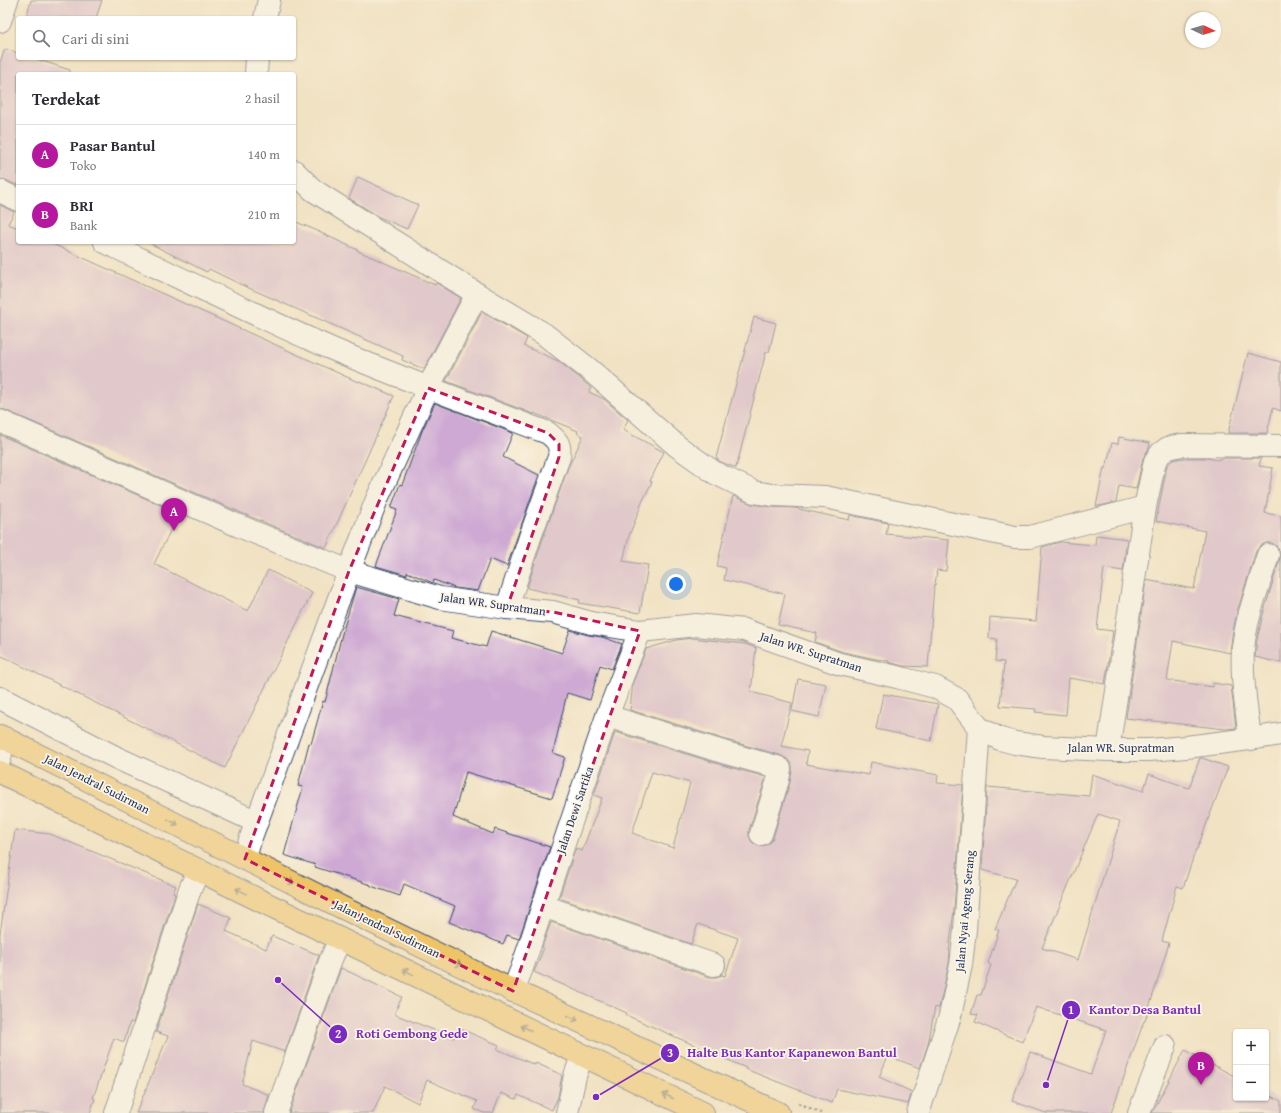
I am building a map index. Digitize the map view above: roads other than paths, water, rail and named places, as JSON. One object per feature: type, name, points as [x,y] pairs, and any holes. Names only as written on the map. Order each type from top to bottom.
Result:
[{"type":"main road","name":"Jalan Jendral Sudirman","points":[[1,744],[245,859],[512,991],[778,1113]]},
{"type":"main road","points":[[0,772],[340,939],[704,1113]]},
{"type":"main road","points":[[466,1000],[480,974]]},
{"type":"street","points":[[0,21],[7,0]]},
{"type":"street","points":[[265,16],[269,0]]},
{"type":"street","points":[[256,72],[258,60]]},
{"type":"street","points":[[296,173],[313,190],[476,294],[544,334],[590,370],[683,450],[715,473],[754,492],[825,497],[1015,537],[1030,536],[1145,507]]},
{"type":"street","points":[[0,191],[16,199]]},
{"type":"street","points":[[109,244],[214,295],[330,348],[428,388],[548,433],[559,444],[559,458],[530,537],[507,608]]},
{"type":"street","points":[[245,859],[257,822],[349,571],[377,499],[428,388],[476,294]]},
{"type":"street","name":"Jalan WR. Supratman","points":[[0,421],[239,526],[349,571],[440,598],[507,608],[553,612],[591,622],[640,631],[696,625],[744,630],[840,664],[935,687],[956,699],[979,728],[1000,739],[1014,743],[1043,747],[1149,750],[1186,747],[1281,734]]},
{"type":"street","points":[[1108,750],[1145,507],[1156,461],[1161,453],[1168,448],[1181,445],[1281,446]]},
{"type":"street","points":[[1250,739],[1242,670],[1243,649],[1246,626],[1268,555]]},
{"type":"street","name":"Jalan Dewi Sartika","points":[[512,991],[522,968],[607,716],[640,631]]},
{"type":"street","points":[[0,698],[117,758],[257,822]]},
{"type":"street","points":[[607,716],[780,769],[761,834]]},
{"type":"street","name":"Jalan Nyai Ageng Serang","points":[[918,1113],[950,1016],[961,965],[965,930],[979,728]]},
{"type":"street","points":[[116,1113],[190,889],[199,870]]},
{"type":"street","points":[[543,906],[714,965]]},
{"type":"street","points":[[276,1113],[331,958],[340,939]]},
{"type":"street","points":[[1139,1113],[1165,1046]]},
{"type":"street","points":[[567,1113],[575,1076],[582,1056]]},
{"type":"place","name":"Pasar Bantul","points":[[174,531]]},
{"type":"place","name":"Roti Gembong Gede","points":[[278,980]]},
{"type":"place","name":"Kantor Desa Bantul","points":[[1046,1085]]},
{"type":"place","name":"BRI","points":[[1201,1085]]},
{"type":"place","name":"Halte Bus Kantor Kapanewon Bantul","points":[[596,1097]]}]
